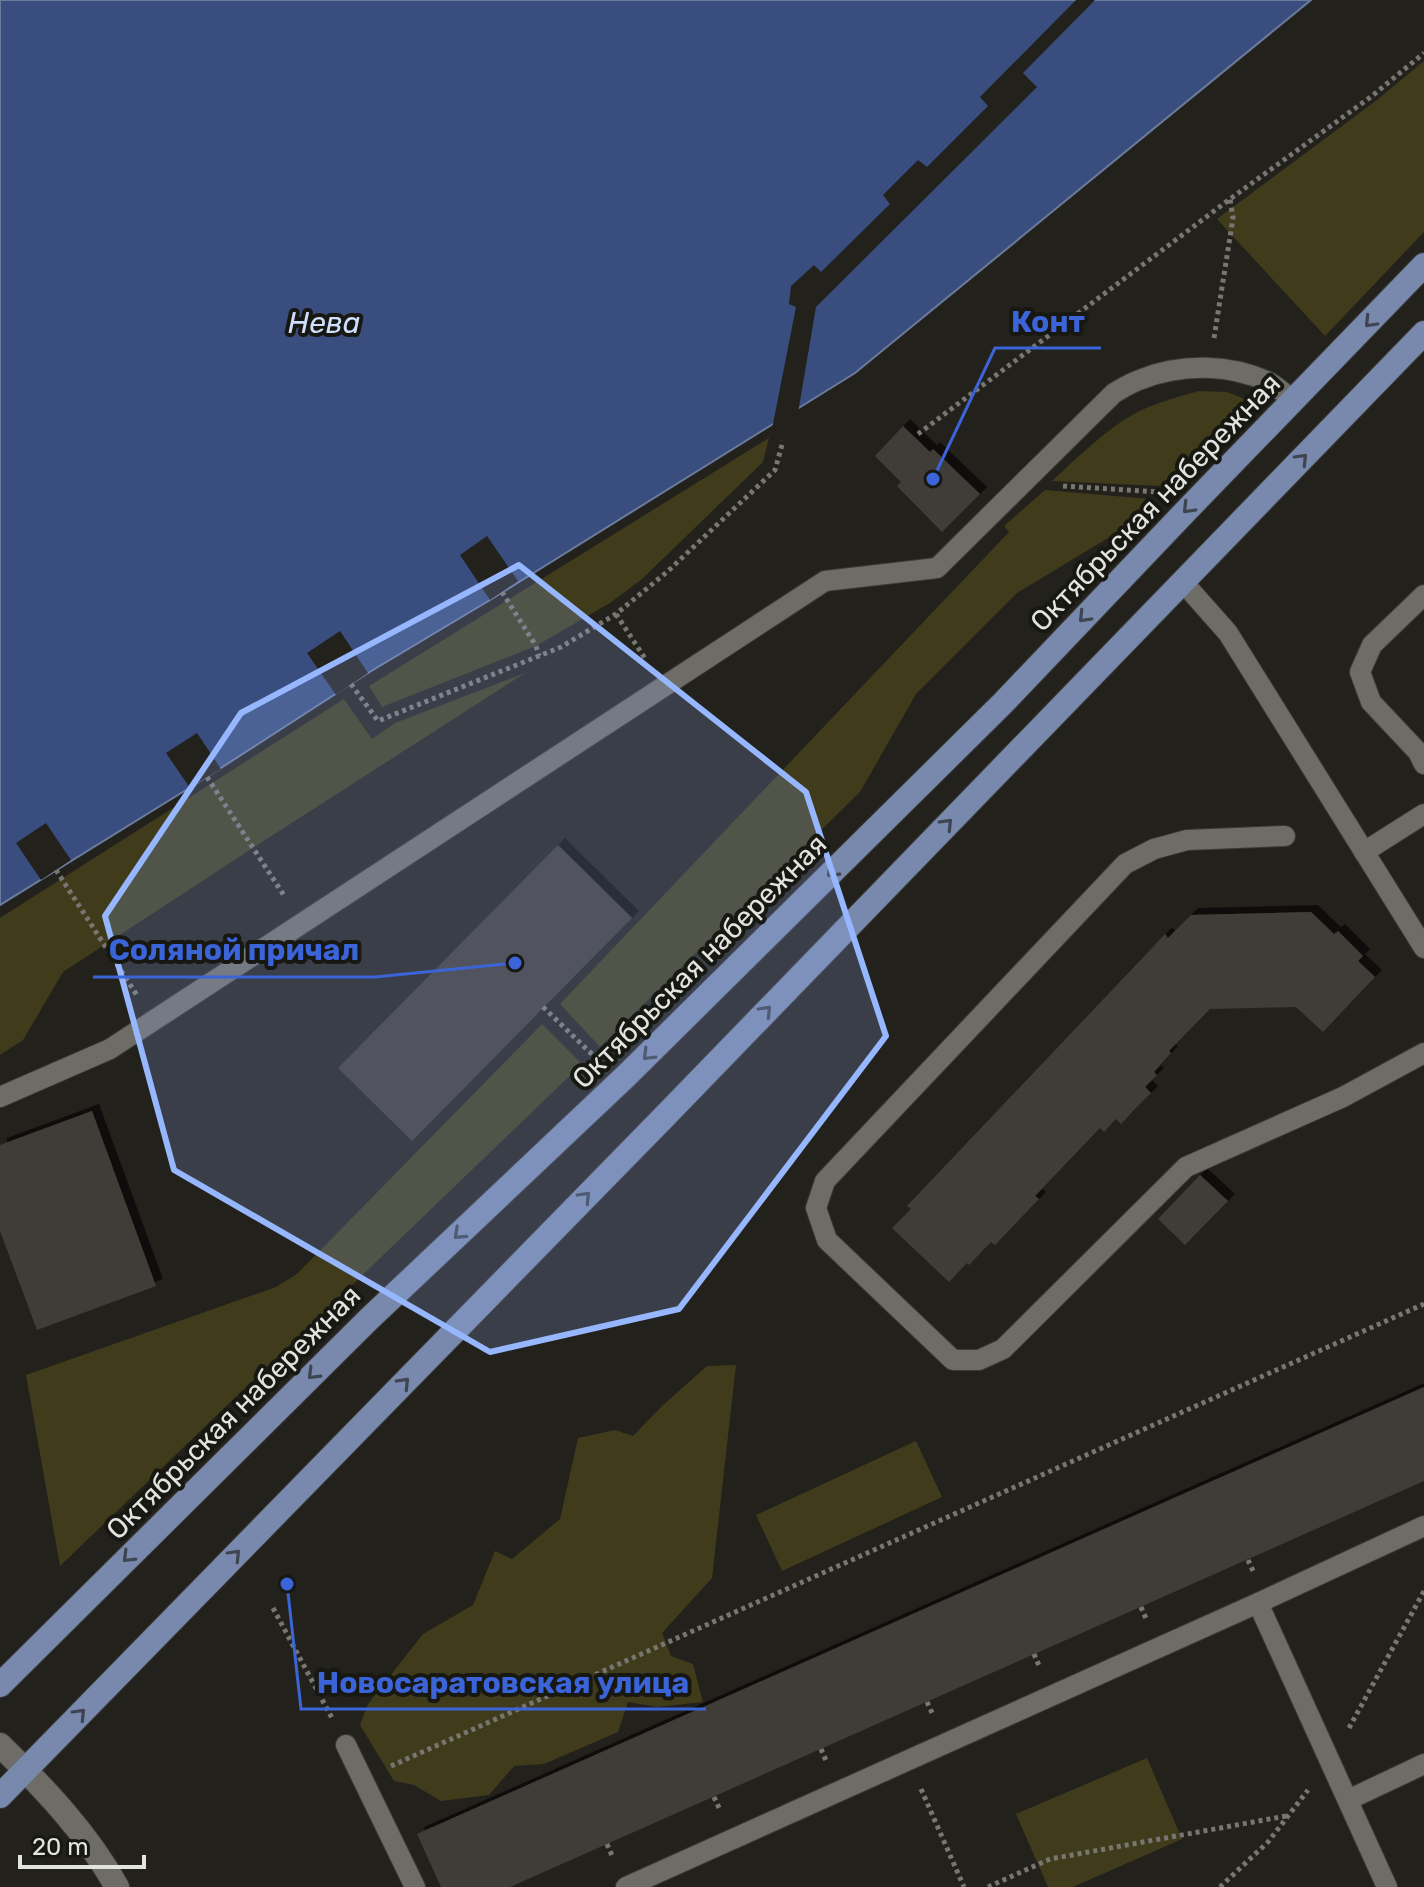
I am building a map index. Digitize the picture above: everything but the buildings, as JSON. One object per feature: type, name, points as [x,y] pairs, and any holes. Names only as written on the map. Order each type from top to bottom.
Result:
[{"type":"main road","name":"Октябрьская набережная","points":[[0,1685],[369,1319],[659,1044],[1003,703],[1424,265]]},
{"type":"main road","points":[[0,1796],[1424,333]]},
{"type":"street","points":[[0,1745],[78,1829],[117,1887]]},
{"type":"lane","points":[[0,1097],[110,1049],[825,581],[937,568],[1114,393],[1141,379],[1173,370],[1210,367],[1247,374],[1272,383],[1294,401]]},
{"type":"lane","points":[[1182,581],[1228,633],[1424,948]]},
{"type":"lane","points":[[1424,595],[1372,645],[1360,672],[1371,702],[1418,752],[1424,764]]},
{"type":"lane","points":[[1364,852],[1424,814]]},
{"type":"lane","points":[[1285,836],[1187,840],[1154,849],[1125,864],[825,1181],[816,1208],[827,1240],[953,1360],[979,1360],[1003,1349],[1186,1167],[1343,1097],[1424,1053]]},
{"type":"lane","points":[[626,1887],[1424,1526]]},
{"type":"lane","points":[[1258,1603],[1387,1887]]},
{"type":"lane","points":[[346,1745],[415,1887]]},
{"type":"lane","points":[[1348,1800],[1424,1764]]},
{"type":"path","points":[[918,434],[1372,96],[1424,53]]},
{"type":"path","points":[[1210,367],[1233,218],[1230,199]]},
{"type":"path","points":[[351,684],[378,721],[561,647],[616,614],[667,572],[775,470],[783,441]]},
{"type":"path","points":[[1049,484],[1158,493]]},
{"type":"path","points":[[502,592],[536,646],[539,656]]},
{"type":"path","points":[[616,614],[663,687]]},
{"type":"path","points":[[207,777],[301,923]]},
{"type":"path","points":[[56,870],[153,1020]]},
{"type":"path","points":[[543,1007],[597,1059]]},
{"type":"path","points":[[363,1778],[1424,1304]]},
{"type":"path","points":[[1220,1887],[1268,1842],[1330,1763],[1424,1591]]},
{"type":"path","points":[[273,1608],[346,1745]]},
{"type":"path","points":[[908,1760],[964,1887]]},
{"type":"path","points":[[988,1887],[1050,1859],[1287,1816]]},
{"type":"highlighted area","points":[[519,565],[806,792],[886,1036],[679,1309],[490,1352],[174,1170],[105,916],[241,713]]},
{"type":"shaded area","points":[[1424,61],[1424,232],[1325,336],[1217,219],[1377,100]]},
{"type":"shaded area","points":[[1199,391],[1227,392],[1245,399],[1161,486],[1052,481],[1112,428],[1134,414]]},
{"type":"shaded area","points":[[769,438],[763,462],[642,579],[610,603],[536,646],[382,707],[369,686]]},
{"type":"shaded area","points":[[1045,490],[1149,499],[1118,532],[1017,593],[916,694],[860,792],[600,1047],[560,1004],[1009,532],[1004,526]]},
{"type":"shaded area","points":[[525,673],[63,972],[23,1040],[0,1055],[0,918],[344,699],[372,739],[395,723]]},
{"type":"shaded area","points":[[542,1024],[582,1064],[60,1566],[26,1375],[276,1287],[297,1274]]},
{"type":"shaded area","points":[[736,1365],[712,1578],[662,1633],[671,1656],[693,1664],[703,1702],[657,1707],[628,1702],[618,1732],[544,1764],[514,1766],[489,1795],[441,1801],[414,1785],[394,1781],[360,1725],[368,1704],[423,1634],[473,1605],[495,1551],[512,1559],[560,1519],[578,1438],[615,1430],[633,1436],[707,1366]]},
{"type":"shaded area","points":[[916,1441],[942,1497],[782,1571],[756,1515]]},
{"type":"shaded area","points":[[1147,1758],[1182,1839],[1073,1887],[1048,1887],[1016,1814]]},
{"type":"water","name":"Нева","points":[[0,0],[1311,0],[855,373],[368,673],[0,905]]},
{"type":"pier","points":[[1076,0],[1095,0],[1023,73],[1037,87],[816,307],[798,413],[772,429],[796,307],[789,304],[791,286],[814,265],[821,272],[890,204],[883,195],[918,160],[927,167],[988,106],[980,97]]},
{"type":"pier","points":[[487,536],[518,581],[490,600],[460,555]]},
{"type":"pier","points":[[340,631],[368,673],[336,695],[307,653]]},
{"type":"pier","points":[[197,733],[221,769],[190,788],[166,753]]},
{"type":"pier","points":[[46,823],[71,860],[41,880],[16,843]]},
{"type":"place","name":"Конт","points":[[933,479]]},
{"type":"place","name":"Соляной причал","points":[[515,963]]},
{"type":"place","name":"Новосаратовская улица","points":[[287,1584]]}]
